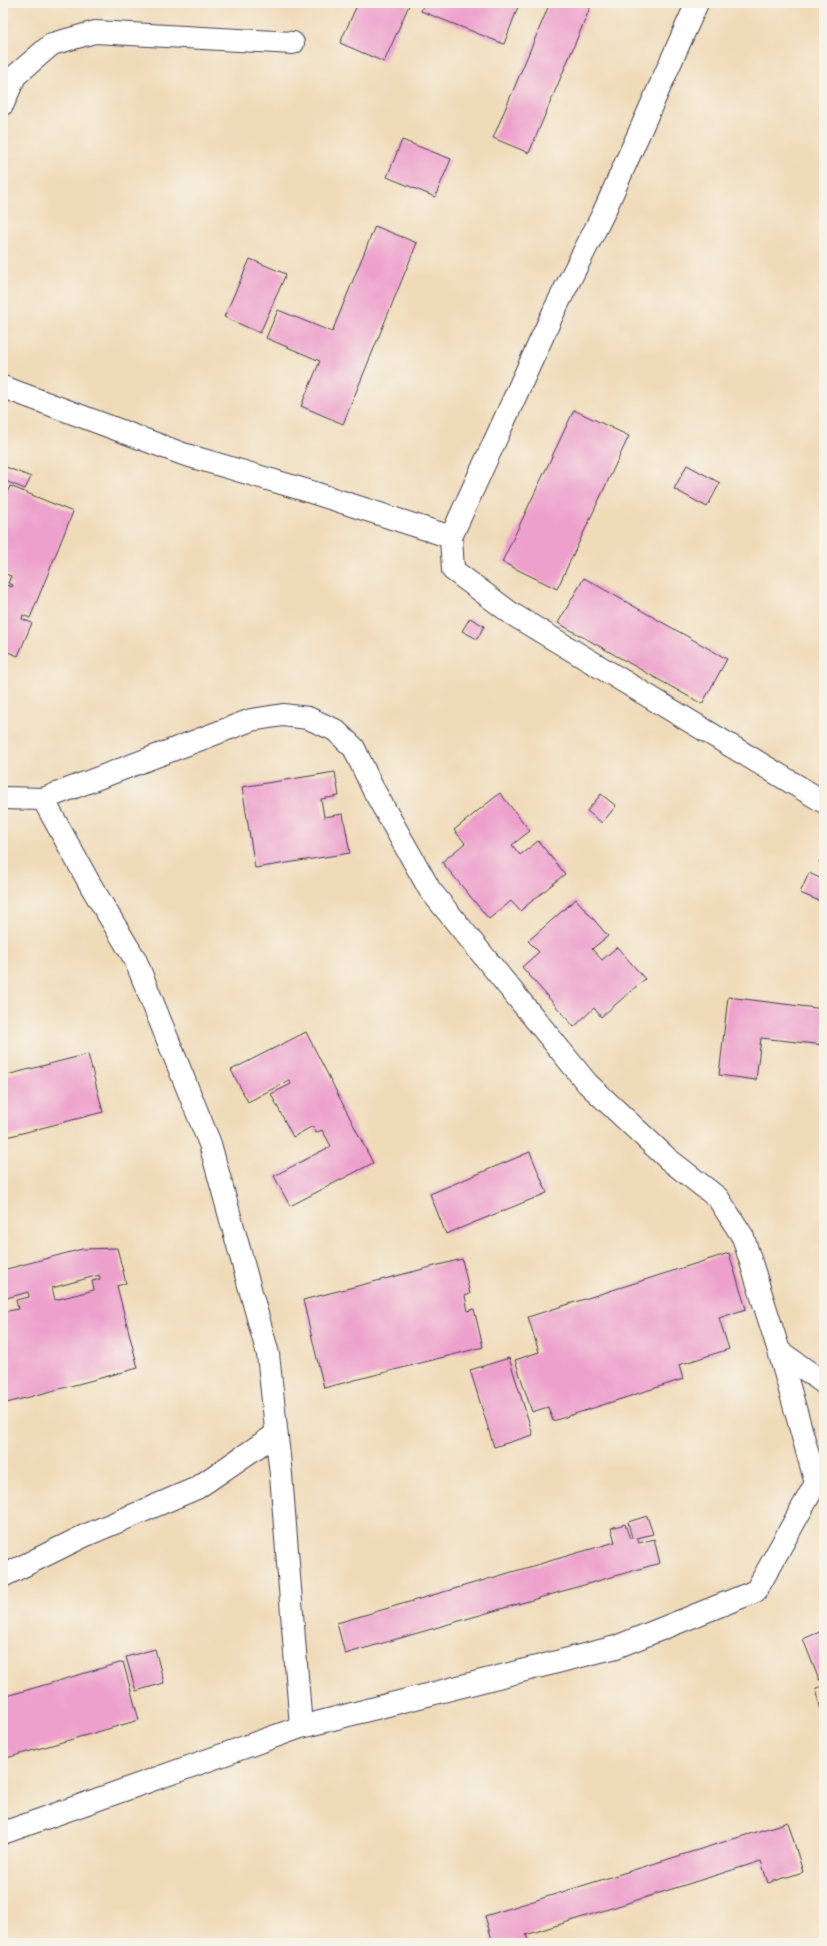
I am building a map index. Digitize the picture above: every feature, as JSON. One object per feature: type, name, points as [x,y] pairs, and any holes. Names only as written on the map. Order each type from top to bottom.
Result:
[{"type":"street","points":[[697,3],[603,214],[556,309],[451,537],[453,570],[512,614],[824,802]]},
{"type":"street","points":[[3,104],[15,76],[52,44],[96,32],[293,43]]},
{"type":"street","points":[[3,387],[183,454],[306,490],[451,537]]},
{"type":"street","points":[[3,798],[43,799],[251,720],[283,715],[308,718],[335,730],[354,748],[372,787],[430,890],[587,1082],[668,1159],[718,1198],[743,1237],[779,1351],[816,1483]]},
{"type":"street","points":[[43,799],[91,886],[135,959],[210,1144],[268,1354],[302,1727]]},
{"type":"street","points":[[779,1351],[824,1382]]},
{"type":"street","points":[[3,1576],[84,1536],[197,1488],[276,1434]]},
{"type":"street","points":[[3,1833],[302,1727],[616,1647],[756,1591],[816,1483],[824,1458]]},
{"type":"building","points":[[358,3],[410,3],[384,62],[340,43]]},
{"type":"building","points":[[424,3],[508,3],[518,7],[504,44],[421,11]]},
{"type":"building","points":[[550,3],[592,3],[529,153],[493,138]]},
{"type":"building","points":[[402,140],[451,159],[435,197],[387,177]]},
{"type":"building","points":[[375,226],[417,243],[343,424],[301,406],[320,361],[266,338],[278,310],[332,332]]},
{"type":"building","points":[[250,259],[286,274],[260,333],[224,317]]},
{"type":"building","points":[[574,410],[629,436],[557,589],[502,562]]},
{"type":"building","points":[[687,465],[720,483],[707,507],[674,489]]},
{"type":"building","points":[[6,467],[31,477],[25,489],[3,480]]},
{"type":"building","points":[[10,486],[73,512],[30,618],[23,615],[22,619],[32,623],[18,656],[3,650],[3,584],[12,587],[13,585],[8,583],[11,576],[3,573],[3,551],[7,542],[3,540],[3,503]]},
{"type":"building","points":[[584,578],[727,659],[702,704],[558,623]]},
{"type":"building","points":[[470,618],[484,626],[477,639],[462,631]]},
{"type":"building","points":[[335,772],[339,796],[321,799],[324,817],[343,814],[350,853],[255,868],[242,787]]},
{"type":"building","points":[[500,793],[530,831],[512,845],[520,855],[538,841],[565,874],[520,911],[511,901],[489,919],[442,862],[465,843],[454,830]]},
{"type":"building","points":[[601,794],[616,806],[602,823],[587,811]]},
{"type":"building","points":[[824,854],[824,864],[819,862]]},
{"type":"building","points":[[809,873],[824,880],[824,897],[822,902],[800,893]]},
{"type":"building","points":[[576,899],[608,936],[592,949],[602,960],[617,947],[645,979],[601,1017],[594,1008],[574,1027],[522,967],[539,952],[528,941]]},
{"type":"building","points":[[728,997],[824,1009],[824,1045],[761,1038],[756,1080],[719,1075]]},
{"type":"building","points":[[306,1032],[373,1163],[290,1206],[274,1176],[331,1146],[322,1130],[316,1133],[313,1126],[293,1137],[271,1094],[291,1084],[289,1080],[248,1102],[231,1070]]},
{"type":"building","points":[[88,1054],[103,1112],[3,1138],[3,1076]]},
{"type":"building","points":[[530,1152],[547,1193],[446,1234],[430,1194]]},
{"type":"building","points":[[117,1248],[126,1283],[117,1286],[138,1368],[3,1404],[3,1312],[18,1309],[16,1300],[29,1297],[28,1292],[3,1299],[3,1270],[82,1249]],"holes":[[[99,1275],[100,1279],[92,1281],[94,1290],[55,1300],[52,1288]]]},
{"type":"building","points":[[729,1253],[746,1309],[719,1318],[729,1349],[679,1365],[683,1379],[553,1421],[548,1407],[532,1412],[515,1360],[539,1352],[528,1317]]},
{"type":"building","points":[[462,1259],[470,1294],[465,1296],[468,1311],[474,1309],[483,1347],[324,1388],[303,1300]]},
{"type":"building","points":[[509,1358],[533,1435],[494,1447],[470,1370]]},
{"type":"building","points":[[647,1516],[653,1534],[637,1538],[639,1543],[654,1539],[660,1563],[345,1654],[337,1623],[615,1542],[611,1528],[625,1524],[630,1539],[632,1538],[628,1522]]},
{"type":"building","points":[[824,1630],[824,1678],[819,1680],[803,1639]]},
{"type":"building","points":[[155,1649],[164,1683],[136,1691],[126,1657]]},
{"type":"building","points":[[123,1662],[139,1720],[3,1759],[3,1697]]},
{"type":"building","points":[[824,1686],[824,1720],[823,1720],[816,1688]]},
{"type":"building","points":[[788,1822],[803,1872],[768,1883],[761,1861],[526,1935],[529,1943],[493,1943],[485,1916]]},
{"type":"building","points":[[4,1928],[6,1943],[3,1943]]}]
